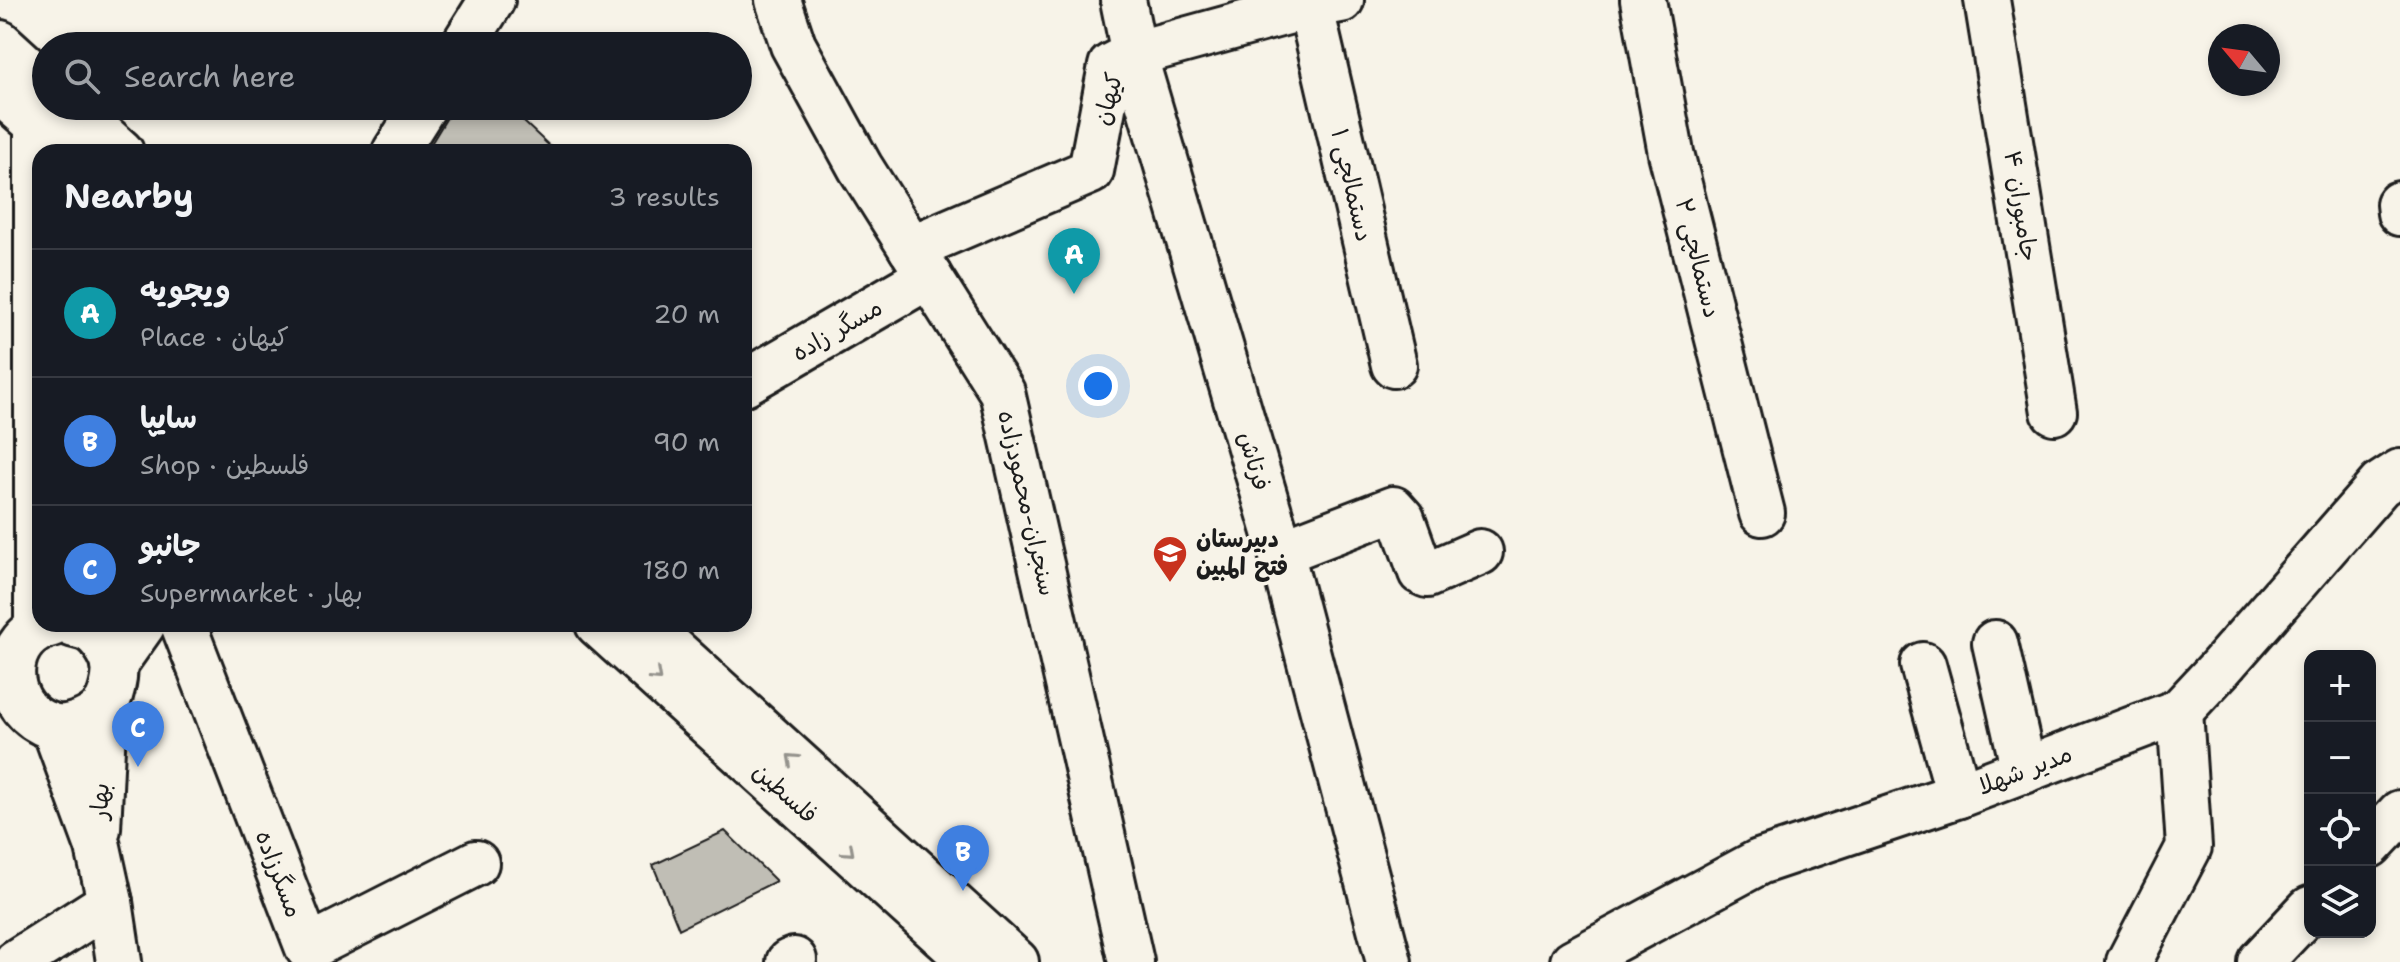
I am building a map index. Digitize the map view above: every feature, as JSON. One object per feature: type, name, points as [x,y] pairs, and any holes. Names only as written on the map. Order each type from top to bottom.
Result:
[{"type":"street","points":[[472,32],[492,0]]},
{"type":"street","name":"سنجران-محمودزاده","points":[[778,0],[793,45],[860,167],[1002,392],[1131,962]]},
{"type":"street","name":"فرتاش","points":[[1123,0],[1134,54],[1281,552],[1389,962]]},
{"type":"street","name":"دستمالچی ۲","points":[[1643,0],[1671,153],[1762,513]]},
{"type":"street","name":"جامبوران ۴","points":[[1987,0],[2054,412]]},
{"type":"street","name":"کیهان","points":[[920,262],[1091,171],[1111,66],[1134,54],[1320,2]]},
{"type":"street","name":"دستمالچی ۱","points":[[1320,2],[1394,365]]},
{"type":"street","points":[[0,43],[32,85]]},
{"type":"street","points":[[0,92],[32,106]]},
{"type":"street","points":[[56,120],[56,144]]},
{"type":"street","points":[[61,120],[105,144]]},
{"type":"street","points":[[400,144],[415,120]]},
{"type":"street","name":"مسگر زاده","points":[[752,378],[920,262]]},
{"type":"street","name":"مدیر شهلا","points":[[1573,962],[1759,862],[1959,795],[2180,711],[2380,485],[2400,472]]},
{"type":"street","points":[[1281,552],[1393,509],[1402,519],[1421,572],[1427,575],[1480,552]]},
{"type":"street","points":[[50,632],[8,670],[13,696],[29,717],[54,727],[81,724],[104,707],[112,685],[114,665],[137,632]]},
{"type":"street","points":[[59,632],[104,644],[114,665]]},
{"type":"street","name":"مسگرزاده","points":[[186,632],[308,948],[476,863]]},
{"type":"street","name":"فلسطین","points":[[607,632],[972,962]]},
{"type":"street","points":[[654,632],[1016,962]]},
{"type":"street","points":[[1995,643],[2024,771]]},
{"type":"street","points":[[1923,665],[1959,795]]},
{"type":"street","name":"بهار","points":[[98,847],[104,707]]},
{"type":"street","points":[[2129,962],[2189,847],[2180,711]]},
{"type":"street","name":"بهار","points":[[54,727],[98,847],[119,962]]},
{"type":"street","points":[[2376,839],[2400,813]]},
{"type":"street","points":[[16,962],[110,902]]},
{"type":"street","points":[[2260,962],[2304,915]]},
{"type":"building","points":[[445,120],[522,120],[547,144],[431,144]]},
{"type":"building","points":[[725,831],[776,881],[679,929],[653,865]]},
{"type":"place","name":"ویجویه","points":[[1074,294]]},
{"type":"place","name":"دبیرستان فتح المبین","points":[[1170,584]]},
{"type":"place","name":"جانبو","points":[[138,767]]},
{"type":"place","name":"سایپا","points":[[963,891]]}]
